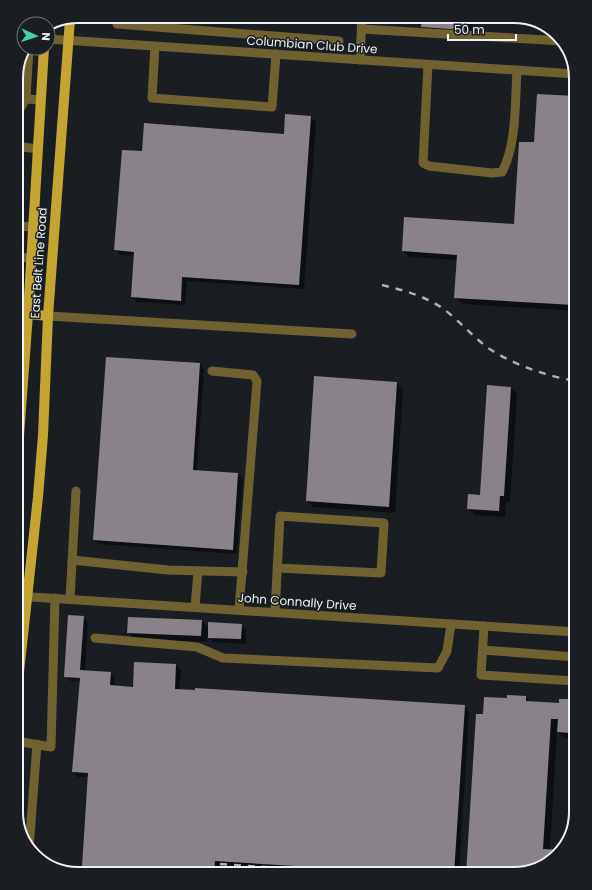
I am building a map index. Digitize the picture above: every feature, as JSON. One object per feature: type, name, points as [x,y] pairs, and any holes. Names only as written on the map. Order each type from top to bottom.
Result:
[{"type":"main road","name":"East Belt Line Road","points":[[23,634],[38,497],[43,435],[48,316],[70,23]]},
{"type":"main road","name":"East Belt Line Road","points":[[23,341],[28,314],[44,56]]},
{"type":"main road","points":[[28,314],[48,316]]},
{"type":"street","points":[[360,60],[362,23]]},
{"type":"street","points":[[117,24],[339,41]]},
{"type":"street","points":[[362,29],[553,40]]},
{"type":"street","name":"Columbian Club Drive","points":[[56,39],[569,74]]},
{"type":"street","points":[[155,46],[152,98],[264,107],[272,107],[276,54]]},
{"type":"street","points":[[23,104],[26,99],[29,56]]},
{"type":"street","points":[[428,65],[423,163],[429,166],[492,173],[502,172],[508,160],[515,116],[517,70]]},
{"type":"street","points":[[26,99],[41,100]]},
{"type":"street","points":[[23,147],[38,149]]},
{"type":"street","points":[[23,226],[33,227]]},
{"type":"street","points":[[23,257],[32,258]]},
{"type":"street","points":[[23,314],[28,314]]},
{"type":"street","points":[[48,316],[352,334]]},
{"type":"street","points":[[212,371],[253,375],[257,382],[239,610]]},
{"type":"street","points":[[70,599],[76,491]]},
{"type":"street","points":[[275,612],[277,568],[280,516],[384,523],[381,573],[277,568]]},
{"type":"street","points":[[72,560],[168,570],[243,572]]},
{"type":"street","points":[[195,607],[198,571]]},
{"type":"street","name":"John Connally Drive","points":[[23,597],[569,632]]},
{"type":"street","points":[[23,742],[51,747],[55,598]]},
{"type":"street","points":[[95,638],[197,647],[223,658],[438,668],[447,651],[451,624]]},
{"type":"street","points":[[484,626],[481,676],[569,680]]},
{"type":"street","points":[[483,650],[569,656]]},
{"type":"street","points":[[30,839],[36,744]]},
{"type":"building","points":[[421,23],[466,23],[465,30],[421,27]]},
{"type":"building","points":[[537,94],[569,96],[569,305],[454,298],[457,255],[402,251],[404,217],[514,224],[519,142],[534,142]]},
{"type":"building","points":[[285,114],[311,116],[299,285],[182,277],[181,301],[131,297],[134,252],[114,250],[122,150],[142,151],[144,123],[284,134]]},
{"type":"building","points":[[106,357],[200,363],[193,470],[238,473],[233,550],[93,540]]},
{"type":"building","points":[[314,376],[397,382],[389,507],[306,501]]},
{"type":"building","points":[[487,385],[511,387],[504,496],[500,496],[499,511],[467,509],[468,494],[480,495]]},
{"type":"building","points":[[68,615],[84,616],[80,670],[111,672],[110,685],[133,687],[134,662],[176,664],[175,689],[195,690],[195,688],[465,705],[454,867],[312,867],[215,861],[215,867],[82,866],[88,773],[72,772],[80,678],[64,677]]},
{"type":"building","points":[[128,617],[202,620],[201,636],[127,633]]},
{"type":"building","points":[[208,622],[242,624],[241,639],[208,638]]},
{"type":"building","points":[[507,695],[526,696],[526,701],[559,703],[559,699],[568,699],[569,733],[557,732],[558,719],[551,719],[543,849],[554,850],[542,860],[522,867],[466,867],[476,714],[483,714],[484,697],[507,698]]},
{"type":"railway","points":[[382,285],[410,293],[436,304],[444,309],[488,348],[508,360],[542,373],[569,379]]},
{"type":"railway","points":[[220,864],[264,867]]}]
